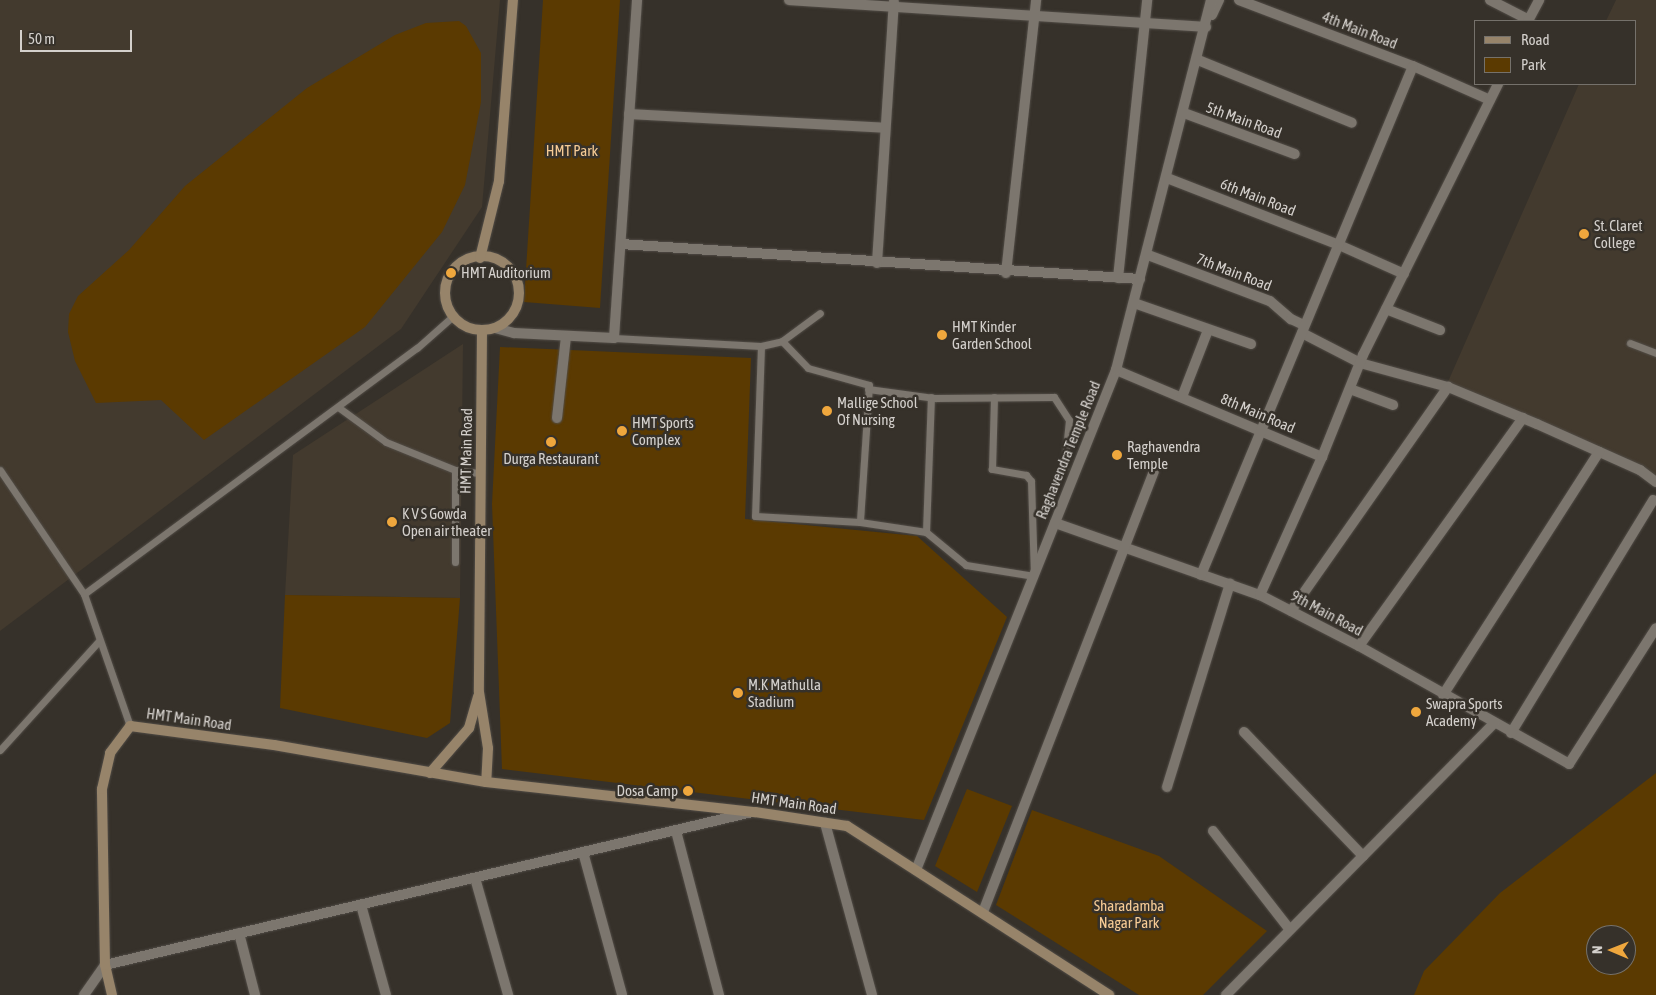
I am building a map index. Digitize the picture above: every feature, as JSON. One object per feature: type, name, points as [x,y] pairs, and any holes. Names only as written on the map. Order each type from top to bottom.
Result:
[{"type":"street","points":[[480,258],[499,181],[513,0]]},
{"type":"street","points":[[495,328],[515,312],[519,286],[506,264],[492,258],[480,258],[460,263],[451,273],[446,298],[453,316],[463,325],[482,330],[495,328],[514,333],[614,338],[637,0]]},
{"type":"street","points":[[790,0],[893,3],[1034,17],[1206,27]]},
{"type":"street","points":[[1006,273],[1036,0]]},
{"type":"street","points":[[1118,278],[1147,0]]},
{"type":"street","points":[[1206,27],[1211,0]]},
{"type":"street","points":[[1206,27],[1219,0]]},
{"type":"street","name":"4th Main Road","points":[[1239,0],[1413,66],[1490,100]]},
{"type":"street","points":[[1490,0],[1527,20]]},
{"type":"street","points":[[1529,20],[1539,0]]},
{"type":"street","points":[[876,263],[893,3]]},
{"type":"street","name":"Raghavendra Temple Road","points":[[916,870],[1116,370],[1148,255],[1206,27]]},
{"type":"street","points":[[1198,60],[1352,123]]},
{"type":"street","points":[[1201,575],[1413,66]]},
{"type":"street","points":[[1260,595],[1322,457],[1360,363],[1498,85]]},
{"type":"street","points":[[629,114],[885,128]]},
{"type":"street","name":"5th Main Road","points":[[1184,114],[1295,154]]},
{"type":"street","name":"6th Main Road","points":[[1167,178],[1339,245],[1404,274]]},
{"type":"street","points":[[621,244],[1006,273],[1140,280]]},
{"type":"street","name":"7th Main Road","points":[[1148,255],[1270,301],[1303,329],[1360,363],[1448,387],[1640,470],[1656,482]]},
{"type":"street","points":[[1134,303],[1251,344]]},
{"type":"street","points":[[1386,309],[1440,330]]},
{"type":"street","name":"HMT Main Road","points":[[482,330],[479,692],[488,748],[486,782]]},
{"type":"street","points":[[1182,397],[1208,330]]},
{"type":"street","points":[[557,418],[566,336]]},
{"type":"street","name":"8th Main Road","points":[[1116,370],[1322,457]]},
{"type":"street","points":[[1291,611],[1448,387]]},
{"type":"street","points":[[1350,388],[1393,405]]},
{"type":"street","points":[[1359,646],[1523,418]]},
{"type":"street","points":[[1443,695],[1599,452]]},
{"type":"street","points":[[983,912],[1154,472]]},
{"type":"street","points":[[1511,733],[1654,500]]},
{"type":"street","name":"9th Main Road","points":[[1055,522],[1260,595],[1359,646],[1443,695],[1569,764],[1656,628]]},
{"type":"street","points":[[1167,787],[1230,584]]},
{"type":"street","name":"HMT Main Road","points":[[430,773],[469,728],[479,692]]},
{"type":"street","points":[[1226,995],[1494,723]]},
{"type":"street","name":"HMT Main Road","points":[[112,995],[105,965],[102,789],[110,753],[130,726],[274,746],[486,782],[755,812],[847,826],[983,912],[1108,995]]},
{"type":"street","points":[[1244,732],[1363,856]]},
{"type":"street","points":[[84,995],[105,965],[755,812]]},
{"type":"street","points":[[826,823],[872,995]]},
{"type":"street","points":[[676,831],[718,995]]},
{"type":"street","points":[[1214,831],[1290,930]]},
{"type":"street","points":[[583,852],[622,995]]},
{"type":"street","points":[[475,878],[508,995]]},
{"type":"street","points":[[361,905],[386,995]]},
{"type":"street","points":[[239,933],[255,995]]},
{"type":"lane","points":[[614,338],[761,346],[782,341],[820,313]]},
{"type":"lane","points":[[84,594],[417,348],[453,316]]},
{"type":"lane","points":[[782,341],[808,368],[869,385],[860,522]]},
{"type":"lane","points":[[1630,343],[1656,353]]},
{"type":"lane","points":[[761,346],[755,516],[860,522],[926,532],[966,565],[1034,576],[1031,481],[1026,475],[992,469],[994,397]]},
{"type":"lane","points":[[868,389],[931,397],[1054,397],[1069,420],[1064,468]]},
{"type":"lane","points":[[926,532],[931,397]]},
{"type":"lane","points":[[338,407],[386,442],[455,470],[481,473]]},
{"type":"lane","points":[[0,470],[84,594],[130,726]]},
{"type":"lane","points":[[455,470],[455,562]]},
{"type":"lane","points":[[0,750],[99,641]]},
{"type":"shaded area","points":[[0,0],[500,0],[482,207],[401,329],[0,631]]},
{"type":"shaded area","name":"St. Claret College","points":[[1616,0],[1656,0],[1656,487],[1639,470],[1447,384],[1579,85],[1636,85],[1636,20],[1606,20]]},
{"type":"shaded area","points":[[463,344],[460,598],[285,595],[293,455]]},
{"type":"green space","name":"HMT Park","points":[[543,0],[620,0],[600,308],[524,302]]},
{"type":"green space","points":[[459,21],[466,26],[481,53],[481,102],[465,185],[442,232],[365,327],[204,440],[161,400],[96,403],[75,361],[68,332],[69,314],[78,296],[129,250],[185,186],[307,88],[395,35],[426,23]]},
{"type":"green space","name":"M.K Mathulla Stadium","points":[[500,347],[751,358],[745,519],[917,536],[1007,617],[924,820],[502,769],[492,504]]},
{"type":"green space","points":[[285,595],[460,598],[450,723],[427,738],[280,708]]},
{"type":"green space","points":[[1656,773],[1656,995],[1414,995],[1424,971],[1500,893]]},
{"type":"green space","points":[[967,789],[1012,806],[977,892],[935,866]]},
{"type":"green space","name":"Sharadamba Nagar Park","points":[[1032,810],[1159,856],[1267,931],[1203,995],[1139,995],[996,905]]},
{"type":"place","name":"St. Claret College","points":[[1584,234]]},
{"type":"place","name":"HMT Auditorium","points":[[451,273]]},
{"type":"place","name":"HMT Kinder Garden School","points":[[942,335]]},
{"type":"place","name":"Mallige School Of Nursing","points":[[827,411]]},
{"type":"place","name":"HMT Sports Complex","points":[[622,431]]},
{"type":"place","name":"Durga Restaurant","points":[[551,442]]},
{"type":"place","name":"Raghavendra Temple","points":[[1117,455]]},
{"type":"place","name":"K V S Gowda Open air theater","points":[[392,522]]},
{"type":"place","name":"M.K Mathulla Stadium","points":[[738,693]]},
{"type":"place","name":"Swapra Sports Academy","points":[[1416,712]]},
{"type":"place","name":"Dosa Camp","points":[[688,791]]}]
